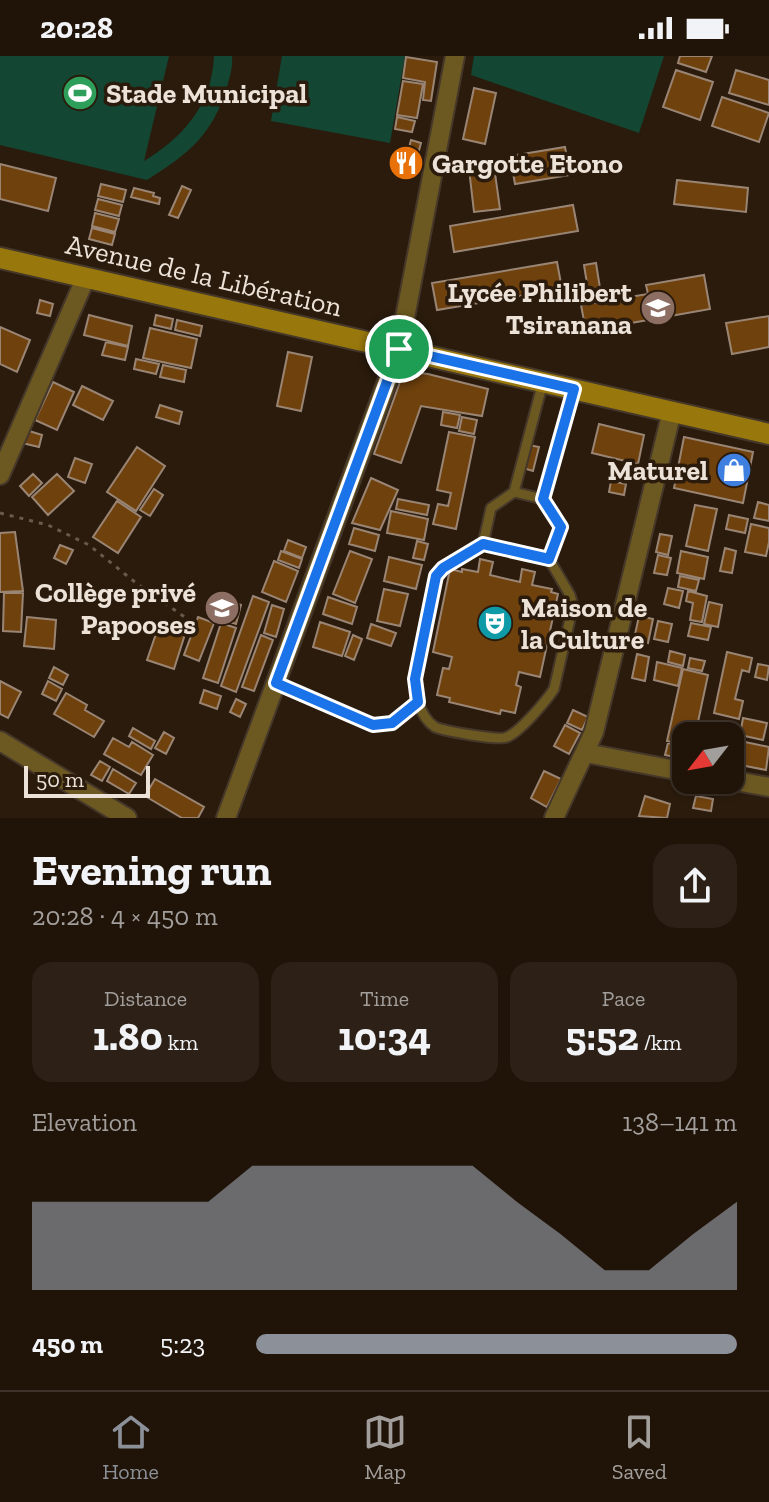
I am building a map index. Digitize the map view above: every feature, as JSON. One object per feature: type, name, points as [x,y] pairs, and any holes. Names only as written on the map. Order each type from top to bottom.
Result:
[{"type":"main road","name":"Avenue de la Libération","points":[[0,258],[769,434]]},
{"type":"street","points":[[226,818],[399,349],[455,56]]},
{"type":"street","points":[[0,475],[86,277]]},
{"type":"street","points":[[554,818],[594,732],[672,411]]},
{"type":"street","points":[[0,741],[127,818]]},
{"type":"street","points":[[586,753],[672,769]]},
{"type":"street","points":[[744,783],[769,787]]},
{"type":"lane","points":[[483,544],[491,508],[514,492],[543,382]]},
{"type":"lane","points":[[543,499],[574,389]]},
{"type":"lane","points":[[514,492],[543,499],[561,527],[549,559]]},
{"type":"lane","points":[[483,544],[549,559],[573,606],[554,689],[511,736],[501,739],[452,733],[433,726],[418,702],[415,679],[436,576],[443,568],[483,544]]},
{"type":"lane","points":[[276,683],[373,725],[392,723],[418,702]]},
{"type":"path","points":[[0,513],[48,525],[89,545],[189,620]]},
{"type":"green space","name":"Stade Municipal","points":[[0,56],[169,56],[144,161],[172,141],[193,118],[208,89],[214,56],[232,56],[232,60],[221,104],[206,131],[186,152],[147,180],[0,145]]},
{"type":"green space","points":[[282,56],[405,56],[390,143],[271,121]]},
{"type":"green space","points":[[474,56],[664,56],[639,133],[471,75]]},
{"type":"building","points":[[680,56],[712,56],[706,72],[678,63]]},
{"type":"building","points":[[406,57],[437,62],[431,101],[423,100],[425,82],[403,78]]},
{"type":"building","points":[[676,70],[713,82],[700,120],[663,107]]},
{"type":"building","points":[[736,70],[769,80],[769,105],[729,93]]},
{"type":"building","points":[[403,81],[423,84],[417,118],[397,115]]},
{"type":"building","points":[[474,88],[496,93],[485,144],[463,139]]},
{"type":"building","points":[[722,97],[769,113],[759,142],[712,126]]},
{"type":"building","points":[[397,117],[415,121],[412,132],[395,129]]},
{"type":"building","points":[[411,140],[421,143],[417,158],[407,155]]},
{"type":"building","points":[[565,147],[570,175],[515,184],[510,156]]},
{"type":"building","points":[[0,164],[56,178],[48,211],[0,199]]},
{"type":"building","points":[[494,166],[500,209],[474,212],[469,169]]},
{"type":"building","points":[[677,180],[748,188],[746,212],[674,204]]},
{"type":"building","points":[[101,184],[126,190],[123,202],[98,196]]},
{"type":"building","points":[[182,186],[191,190],[178,218],[169,215]]},
{"type":"building","points":[[134,188],[154,193],[153,196],[160,198],[159,204],[131,197]]},
{"type":"building","points":[[98,199],[122,205],[119,216],[95,210]]},
{"type":"building","points":[[573,205],[578,231],[454,252],[450,226]]},
{"type":"building","points":[[95,213],[119,219],[115,232],[92,226]]},
{"type":"building","points":[[92,228],[115,234],[112,245],[89,239]]},
{"type":"building","points":[[557,262],[562,289],[437,310],[432,283]]},
{"type":"building","points":[[596,263],[600,288],[588,290],[584,265]]},
{"type":"building","points":[[704,275],[710,309],[586,331],[581,305],[648,294],[646,285]]},
{"type":"building","points":[[40,300],[53,304],[50,316],[37,313]]},
{"type":"building","points":[[89,315],[132,326],[128,346],[84,335]]},
{"type":"building","points":[[156,315],[173,319],[171,329],[154,325]]},
{"type":"building","points":[[769,316],[769,347],[732,354],[726,323]]},
{"type":"building","points":[[177,320],[202,326],[200,336],[175,330]]},
{"type":"building","points":[[0,327],[30,340],[17,372],[0,364]]},
{"type":"building","points":[[150,328],[197,339],[191,368],[143,358]]},
{"type":"building","points":[[106,342],[128,347],[125,360],[102,355]]},
{"type":"building","points":[[288,352],[312,357],[301,411],[277,406]]},
{"type":"building","points":[[136,359],[159,364],[156,374],[134,369]]},
{"type":"building","points":[[163,365],[186,370],[184,382],[160,377]]},
{"type":"building","points":[[404,371],[488,389],[482,416],[421,406],[401,463],[374,454]]},
{"type":"building","points":[[53,382],[74,392],[57,430],[35,420]]},
{"type":"building","points":[[82,386],[113,401],[103,420],[73,405]]},
{"type":"building","points":[[160,405],[182,412],[179,424],[156,417]]},
{"type":"building","points":[[443,412],[460,415],[457,428],[441,425]]},
{"type":"building","points":[[462,417],[477,420],[474,434],[459,431]]},
{"type":"building","points":[[599,424],[644,435],[638,464],[592,453]]},
{"type":"building","points":[[26,430],[42,435],[39,447],[22,443]]},
{"type":"building","points":[[449,432],[475,437],[456,529],[433,524],[438,504],[448,506],[451,493],[437,490]]},
{"type":"building","points":[[684,437],[753,452],[743,503],[674,488]]},
{"type":"building","points":[[529,445],[539,447],[533,471],[523,468]]},
{"type":"building","points":[[137,447],[165,466],[136,511],[107,492]]},
{"type":"building","points":[[75,458],[92,464],[85,483],[68,477]]},
{"type":"building","points":[[33,474],[42,483],[29,496],[20,486]]},
{"type":"building","points":[[57,474],[74,491],[48,515],[32,497]]},
{"type":"building","points":[[371,478],[398,490],[380,530],[352,523]]},
{"type":"building","points":[[611,481],[626,484],[624,495],[609,492]]},
{"type":"building","points":[[154,489],[163,495],[150,516],[140,510]]},
{"type":"building","points":[[398,499],[429,505],[427,515],[396,509]]},
{"type":"building","points":[[117,501],[141,517],[118,553],[93,537]]},
{"type":"building","points":[[758,502],[769,505],[769,521],[754,518]]},
{"type":"building","points":[[695,505],[717,509],[708,551],[686,546]]},
{"type":"building","points":[[391,511],[428,519],[424,540],[387,533]]},
{"type":"building","points":[[729,515],[748,519],[745,533],[726,529]]},
{"type":"building","points":[[751,524],[769,528],[766,556],[745,552]]},
{"type":"building","points":[[354,528],[379,535],[375,551],[349,544]]},
{"type":"building","points":[[15,532],[23,591],[0,592],[0,533]]},
{"type":"building","points":[[660,534],[672,536],[668,555],[656,552]]},
{"type":"building","points":[[288,540],[306,547],[302,558],[284,551]]},
{"type":"building","points":[[417,541],[428,544],[424,560],[413,558]]},
{"type":"building","points":[[60,545],[73,550],[66,564],[54,558]]},
{"type":"building","points":[[725,548],[736,551],[732,573],[720,571]]},
{"type":"building","points":[[281,551],[302,559],[299,568],[278,560]]},
{"type":"building","points":[[350,551],[372,559],[355,603],[333,594]]},
{"type":"building","points":[[681,551],[708,557],[704,579],[677,573]]},
{"type":"building","points":[[658,555],[671,558],[667,575],[654,573]]},
{"type":"building","points":[[389,557],[422,565],[416,589],[384,581]]},
{"type":"building","name":"Maison de la Culture","points":[[480,559],[493,562],[490,575],[520,582],[522,569],[535,572],[532,585],[552,589],[551,592],[558,594],[540,677],[519,672],[516,685],[521,687],[515,713],[501,710],[500,714],[449,702],[450,698],[437,695],[443,668],[449,669],[452,657],[433,652],[450,569],[478,572]]},
{"type":"building","points":[[274,561],[298,571],[286,602],[262,592]]},
{"type":"building","points":[[680,576],[699,580],[696,591],[678,587]]},
{"type":"building","points":[[668,588],[683,591],[679,608],[664,604]]},
{"type":"building","points":[[384,589],[408,594],[400,626],[377,621]]},
{"type":"building","points":[[688,591],[707,596],[702,622],[690,620],[693,603],[686,601]]},
{"type":"building","points":[[4,593],[23,593],[21,632],[3,631]]},
{"type":"building","points":[[253,596],[269,602],[236,692],[221,686]]},
{"type":"building","points":[[328,597],[357,607],[352,624],[323,614]]},
{"type":"building","points":[[230,601],[241,605],[236,624],[224,620]]},
{"type":"building","points":[[709,602],[722,605],[718,627],[704,624]]},
{"type":"building","points":[[272,605],[284,609],[276,637],[264,633]]},
{"type":"building","points":[[639,616],[653,619],[648,643],[634,639]]},
{"type":"building","points":[[27,617],[56,620],[54,649],[24,646]]},
{"type":"building","points":[[198,617],[214,623],[199,661],[184,655]]},
{"type":"building","points":[[161,619],[187,628],[174,669],[147,660]]},
{"type":"building","points":[[658,621],[672,624],[668,642],[654,639]]},
{"type":"building","points":[[320,622],[350,632],[342,656],[313,647]]},
{"type":"building","points":[[221,623],[236,628],[218,683],[203,678]]},
{"type":"building","points":[[691,623],[711,627],[708,640],[688,636]]},
{"type":"building","points":[[371,624],[396,633],[391,646],[367,638]]},
{"type":"building","points":[[261,635],[273,640],[254,691],[242,687]]},
{"type":"building","points":[[353,635],[362,639],[354,660],[345,656]]},
{"type":"building","points":[[670,651],[685,655],[683,666],[668,662]]},
{"type":"building","points":[[727,652],[752,658],[749,672],[742,670],[735,699],[743,701],[739,719],[714,713]]},
{"type":"building","points":[[637,654],[649,657],[645,681],[632,678]]},
{"type":"building","points":[[690,658],[705,661],[702,671],[688,668]]},
{"type":"building","points":[[657,662],[682,668],[678,686],[654,680]]},
{"type":"building","points":[[758,664],[769,666],[767,680],[755,677]]},
{"type":"building","points":[[54,667],[68,675],[63,685],[49,678]]},
{"type":"building","points":[[683,669],[708,675],[698,722],[672,722],[672,742],[667,741]]},
{"type":"building","points":[[0,681],[21,692],[8,718],[0,714]]},
{"type":"building","points":[[48,681],[62,689],[56,701],[42,694]]},
{"type":"building","points":[[204,690],[221,696],[217,709],[200,703]]},
{"type":"building","points":[[66,693],[87,705],[85,710],[104,721],[94,737],[54,714]]},
{"type":"building","points":[[236,699],[246,704],[240,717],[230,712]]},
{"type":"building","points":[[573,710],[588,717],[582,730],[567,723]]},
{"type":"building","points":[[743,718],[767,723],[763,740],[744,736]]},
{"type":"building","points":[[565,725],[580,733],[569,754],[554,746]]},
{"type":"building","points":[[133,728],[155,741],[151,749],[129,736]]},
{"type":"building","points":[[164,732],[174,738],[166,754],[155,748]]},
{"type":"building","points":[[113,738],[129,747],[132,742],[153,755],[141,775],[104,754]]},
{"type":"building","points":[[744,742],[769,747],[766,770],[744,766]]},
{"type":"building","points":[[668,743],[672,744],[672,756],[665,755]]},
{"type":"building","points":[[100,761],[110,767],[102,781],[91,775]]},
{"type":"building","points":[[113,769],[136,783],[129,794],[107,781]]},
{"type":"building","points":[[544,771],[561,779],[547,807],[531,798]]},
{"type":"building","points":[[155,779],[204,807],[198,818],[182,818],[145,796]]},
{"type":"building","points":[[645,796],[670,804],[667,818],[639,816]]},
{"type":"building","points":[[696,796],[713,799],[711,811],[693,808]]},
{"type":"place","name":"Stade Municipal","points":[[80,93]]},
{"type":"place","name":"Gargotte Etono","points":[[406,163]]},
{"type":"place","name":"Lycée Philibert Tsiranana","points":[[658,308]]},
{"type":"place","name":"Maturel","points":[[734,470]]},
{"type":"place","name":"Collège privé Papooses","points":[[222,608]]},
{"type":"place","name":"Maison de la Culture","points":[[495,623]]},
{"type":"route","points":[[399,349],[574,389],[543,499],[561,527],[549,559],[483,544],[443,568],[436,576],[415,679],[418,702],[392,723],[373,725],[276,683],[399,349]]}]
